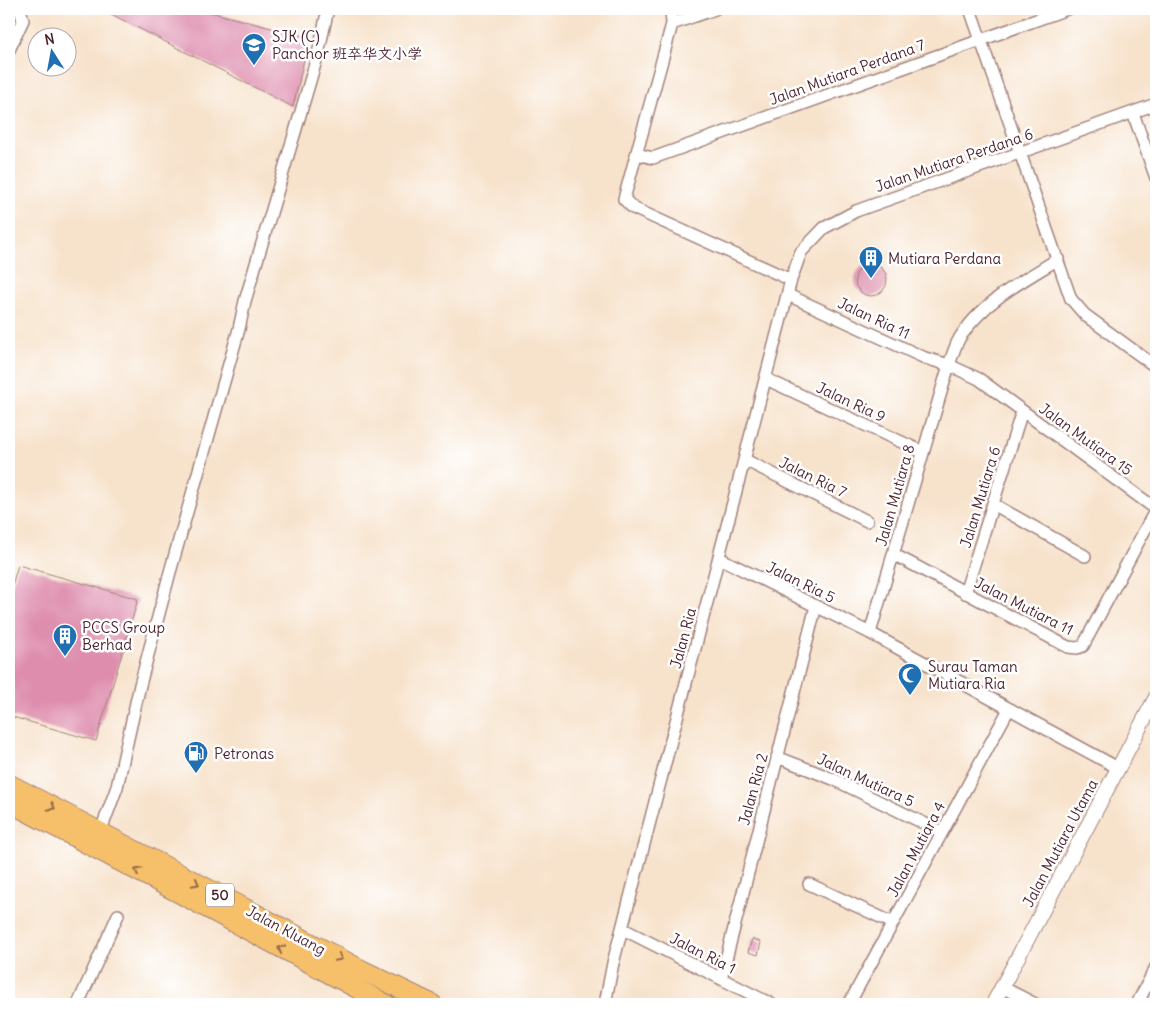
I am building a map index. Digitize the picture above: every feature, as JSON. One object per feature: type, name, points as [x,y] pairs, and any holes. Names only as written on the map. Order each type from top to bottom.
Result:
[{"type":"highway","name":"Jalan Kluang","points":[[9,784],[362,970],[432,1004]]},
{"type":"highway","name":"Jalan Kluang","points":[[9,802],[386,1004]]},
{"type":"street","points":[[9,50],[23,20],[20,9]]},
{"type":"street","points":[[100,833],[117,786],[140,685],[170,572],[237,336],[245,301],[318,54],[328,9]]},
{"type":"street","points":[[671,9],[672,24],[624,199],[633,208],[791,280]]},
{"type":"street","points":[[672,24],[715,9]]},
{"type":"street","points":[[970,9],[1071,299],[1085,316],[1156,367]]},
{"type":"street","name":"Jalan Mutiara Perdana 7","points":[[636,154],[653,158],[1067,9]]},
{"type":"street","name":"Jalan Mutiara Perdana 6","points":[[791,280],[801,252],[824,228],[856,211],[1156,104]]},
{"type":"street","points":[[1133,113],[1156,178]]},
{"type":"street","name":"Jalan Mutiara 8","points":[[870,633],[949,365],[962,334],[984,309],[1004,292],[1058,259]]},
{"type":"street","name":"Jalan Ria","points":[[605,1004],[613,963],[791,280]]},
{"type":"street","name":"Jalan Ria 11","points":[[788,295],[925,358],[949,365],[979,378],[1022,410]]},
{"type":"street","name":"Jalan Ria 9","points":[[766,379],[923,452]]},
{"type":"street","name":"Jalan Mutiara 6","points":[[965,592],[1022,410]]},
{"type":"street","name":"Jalan Mutiara 15","points":[[1022,410],[1156,508]]},
{"type":"street","name":"Jalan Ria 7","points":[[744,460],[867,521]]},
{"type":"street","points":[[993,504],[1085,556]]},
{"type":"street","name":"Jalan Mutiara 11","points":[[893,554],[1068,647],[1077,648],[1083,646],[1156,508]]},
{"type":"street","name":"Jalan Ria 5","points":[[719,558],[870,633],[1118,768]]},
{"type":"street","name":"Jalan Ria 2","points":[[721,979],[816,606]]},
{"type":"street","name":"Jalan Mutiara Utama","points":[[993,1004],[1156,697]]},
{"type":"street","name":"Jalan Mutiara 4","points":[[849,1004],[1009,709]]},
{"type":"street","name":"Jalan Mutiara 5","points":[[777,758],[833,779],[942,832]]},
{"type":"street","points":[[809,884],[893,923]]},
{"type":"street","points":[[78,1004],[118,915]]},
{"type":"street","name":"Jalan Ria 1","points":[[623,929],[771,1004]]},
{"type":"street","points":[[1137,1004],[1156,967]]},
{"type":"street","points":[[1002,987],[1035,1004]]},
{"type":"building","name":"SJK (C) Panchor 班卒华文小学","points":[[108,9],[199,9],[309,38],[293,107],[107,12]]},
{"type":"building","name":"Mutiara Perdana","points":[[871,264],[883,268],[887,280],[883,292],[871,296],[859,292],[855,280],[859,268]]},
{"type":"building","name":"PCCS Group Berhad","points":[[18,565],[138,599],[96,741],[9,716],[9,596]]},
{"type":"building","points":[[752,939],[761,942],[758,955],[748,952]]},
{"type":"place","name":"SJK (C) Panchor 班卒华文小学","points":[[254,66]]},
{"type":"place","name":"Mutiara Perdana","points":[[871,279]]},
{"type":"place","name":"PCCS Group Berhad","points":[[65,657]]},
{"type":"place","name":"Surau Taman Mutiara Ria","points":[[910,696]]},
{"type":"place","name":"Petronas","points":[[196,774]]}]
